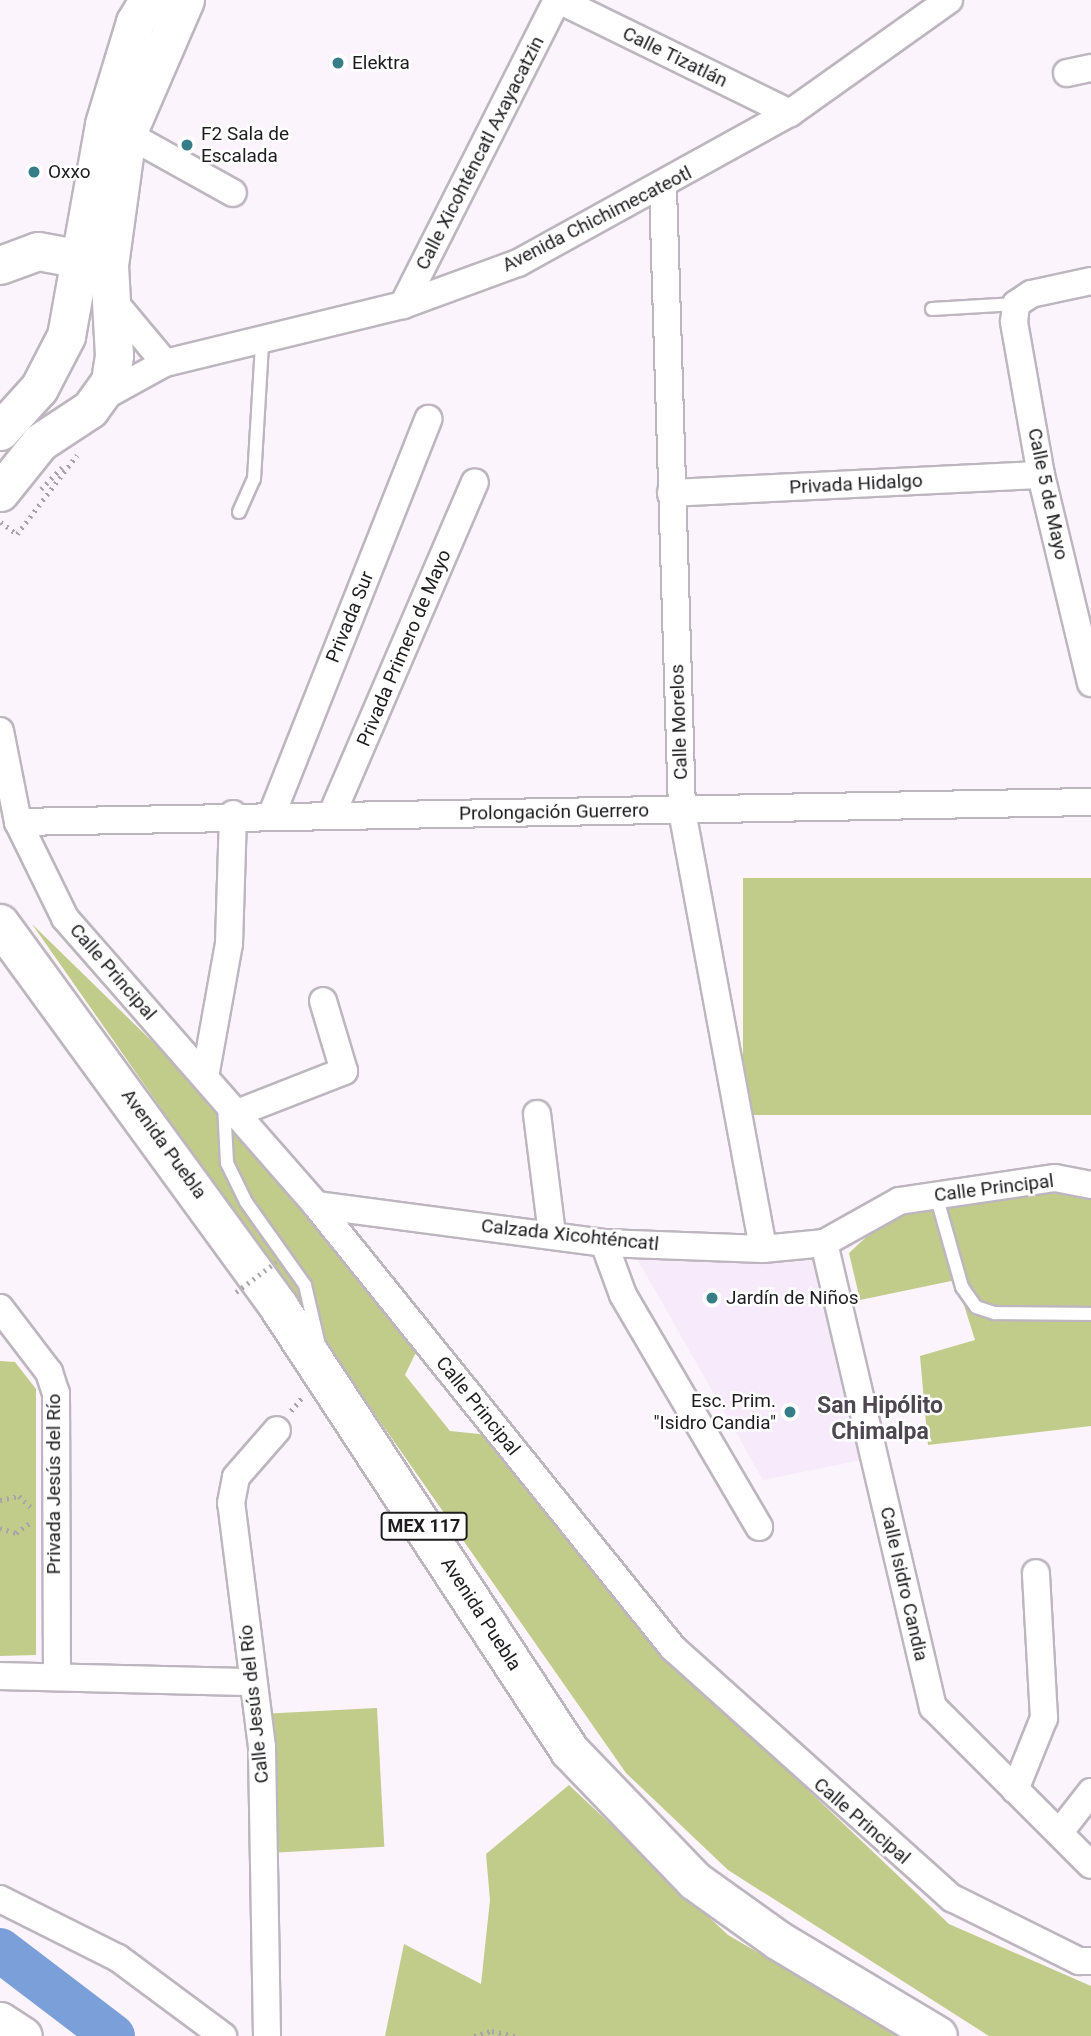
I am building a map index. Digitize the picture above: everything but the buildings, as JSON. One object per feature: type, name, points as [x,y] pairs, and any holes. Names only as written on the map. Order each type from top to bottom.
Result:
[{"type":"main road","points":[[0,492],[40,442],[88,408],[113,367],[99,272],[117,74],[148,0]]},
{"type":"main road","points":[[0,432],[39,388],[99,272],[127,134],[185,0]]},
{"type":"main road","points":[[0,265],[38,251],[99,272]]},
{"type":"main road","points":[[39,388],[88,408]]},
{"type":"main road","name":"Avenida Puebla","points":[[0,924],[322,1370],[570,1751],[623,1810],[695,1881],[779,1941],[937,2036]]},
{"type":"main road","points":[[0,2021],[23,2036]]},
{"type":"street","name":"Calle Tizatlán","points":[[558,0],[790,113]]},
{"type":"street","name":"Calle Xicohténcatl Axayacatzin","points":[[403,305],[558,0]]},
{"type":"street","name":"Avenida Chichimecateotl","points":[[88,408],[165,363],[262,343],[403,305],[518,262],[663,188],[790,113],[949,0]]},
{"type":"street","points":[[127,134],[233,192]]},
{"type":"street","name":"Calle Morelos","points":[[663,188],[682,811],[762,1249]]},
{"type":"street","points":[[99,272],[165,363]]},
{"type":"street","points":[[1016,304],[1031,294],[1091,281]]},
{"type":"street","name":"Calle 5 de Mayo","points":[[1016,304],[1041,475],[1081,591],[1091,683]]},
{"type":"street","name":"Privada Sur","points":[[272,814],[428,419]]},
{"type":"street","name":"Privada Hidalgo","points":[[671,493],[1041,475]]},
{"type":"street","name":"Privada Primero de Mayo","points":[[332,814],[475,482]]},
{"type":"street","name":"Calle Principal","points":[[0,731],[18,822],[65,918],[316,1205],[673,1648],[952,1898],[1087,1963]]},
{"type":"street","name":"Prolongación Guerrero","points":[[18,822],[233,814],[682,811],[1091,802]]},
{"type":"street","points":[[205,1077],[229,943],[233,814]]},
{"type":"street","points":[[230,1105],[344,1071],[345,1058],[323,1001]]},
{"type":"street","points":[[537,1114],[552,1235]]},
{"type":"street","name":"Calle Principal","points":[[824,1243],[899,1201],[1055,1178],[1091,1185]]},
{"type":"street","name":"Calzada Xicohténcatl","points":[[316,1205],[604,1243],[762,1249],[824,1243]]},
{"type":"street","points":[[604,1243],[623,1295],[759,1527]]},
{"type":"street","name":"Calle Isidro Candia","points":[[824,1243],[933,1707],[1091,1865]]},
{"type":"street","name":"Privada Jesús del Río","points":[[0,1308],[49,1372],[56,1393],[57,1677]]},
{"type":"street","name":"Calle Jesús del Río","points":[[267,2036],[262,1747],[231,1503],[236,1478],[277,1430]]},
{"type":"street","points":[[1015,1790],[1045,1717],[1036,1573]]},
{"type":"street","points":[[0,1676],[253,1682]]},
{"type":"street","points":[[1059,1833],[1091,1791]]},
{"type":"street","points":[[0,1899],[118,1958],[223,2036]]},
{"type":"lane","points":[[932,309],[1016,304]]},
{"type":"lane","points":[[239,512],[254,479],[262,343]]},
{"type":"lane","points":[[230,1105],[227,1163],[246,1202],[305,1285],[322,1370]]},
{"type":"lane","points":[[936,1195],[962,1287],[976,1307],[995,1313],[1091,1314]]},
{"type":"path","points":[[0,522],[17,534],[78,456],[73,452],[44,491]]},
{"type":"path","points":[[236,1292],[276,1262]]},
{"type":"path","points":[[0,1500],[19,1496],[32,1516],[22,1531],[0,1528]]},
{"type":"path","points":[[474,2036],[492,2031],[515,2036]]},
{"type":"shaded area","name":"Esc. Prim. \"Isidro Candia\"","points":[[631,1248],[820,1254],[866,1459],[763,1480]]},
{"type":"green space","points":[[743,878],[1091,878],[1091,1115],[743,1115]]},
{"type":"green space","points":[[32,924],[209,1097],[417,1350],[405,1375],[450,1431],[489,1435],[669,1658],[949,1924],[1091,1986],[1091,2036],[989,2036],[728,1870],[626,1773]]},
{"type":"green space","points":[[1091,1193],[1091,1426],[928,1445],[920,1356],[975,1340],[956,1280],[860,1300],[849,1253],[889,1216],[1038,1194]]},
{"type":"green space","points":[[0,1361],[15,1362],[36,1389],[36,1655],[0,1656]]},
{"type":"green space","points":[[377,1708],[384,1847],[277,1852],[270,1714]]},
{"type":"green space","points":[[569,1785],[728,1935],[901,2036],[385,2036],[404,1944],[481,1984],[490,1900],[486,1854]]},
{"type":"waterway","points":[[0,1950],[113,2036]]},
{"type":"place","name":"Elektra","points":[[338,63]]},
{"type":"place","name":"F2 Sala de Escalada","points":[[187,145]]},
{"type":"place","name":"Oxxo","points":[[34,172]]},
{"type":"place","name":"Jardín de Niños","points":[[712,1298]]},
{"type":"place","name":"Esc. Prim. \"Isidro Candia\"","points":[[790,1412]]},
{"type":"district","name":"San Hipólito Chimalpa","points":[[880,1419]]}]
